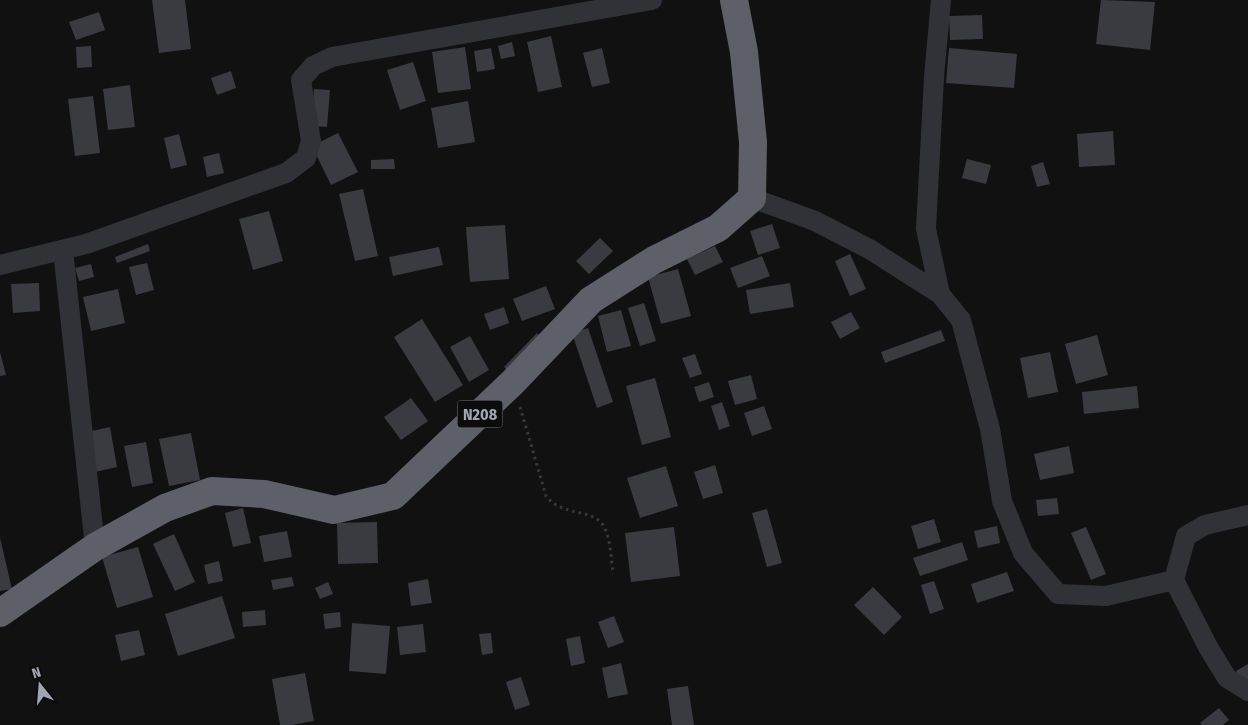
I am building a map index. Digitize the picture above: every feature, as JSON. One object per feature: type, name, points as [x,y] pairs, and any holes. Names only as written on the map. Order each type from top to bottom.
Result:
[{"type":"highway","points":[[734,0],[744,52],[753,142],[752,198]]},
{"type":"highway","name":"N208","points":[[0,613],[95,546],[165,508],[212,491],[264,494],[334,510],[393,496],[512,383],[591,300],[654,260],[718,228],[752,198]]},
{"type":"street","points":[[0,265],[95,241],[286,173],[306,158],[310,141],[301,80],[313,66],[332,57],[652,0]]},
{"type":"street","points":[[940,0],[926,228],[940,294]]},
{"type":"street","points":[[752,198],[823,225],[871,250],[940,294],[961,320],[990,429],[1002,501],[1023,553],[1058,594],[1106,596],[1174,580]]},
{"type":"street","points":[[63,250],[95,546]]},
{"type":"street","points":[[1248,515],[1206,525],[1186,536],[1174,580],[1208,647],[1227,678],[1248,691]]},
{"type":"path","points":[[512,383],[546,496],[552,504],[567,510],[594,516],[602,524],[609,541],[613,574]]},
{"type":"building","points":[[152,0],[185,0],[191,49],[159,53]]},
{"type":"building","points":[[1101,0],[1155,2],[1150,50],[1096,44]]},
{"type":"building","points":[[99,12],[105,30],[76,40],[69,22]]},
{"type":"building","points":[[982,15],[983,39],[950,40],[949,16]]},
{"type":"building","points":[[551,36],[562,87],[538,92],[527,42]]},
{"type":"building","points":[[512,42],[515,56],[501,59],[498,46]]},
{"type":"building","points":[[91,46],[92,67],[77,68],[76,47]]},
{"type":"building","points":[[465,47],[471,89],[438,93],[432,52]]},
{"type":"building","points":[[491,48],[495,69],[477,72],[474,51]]},
{"type":"building","points":[[602,48],[610,83],[592,87],[583,53]]},
{"type":"building","points":[[949,48],[1017,54],[1014,88],[946,83]]},
{"type":"building","points":[[413,62],[426,101],[400,110],[387,70]]},
{"type":"building","points":[[231,71],[236,88],[217,95],[211,78]]},
{"type":"building","points":[[130,85],[135,127],[108,130],[103,89]]},
{"type":"building","points":[[314,89],[330,90],[327,127],[312,126]]},
{"type":"building","points":[[93,96],[100,153],[75,156],[68,99]]},
{"type":"building","points":[[468,101],[475,142],[438,148],[431,108]]},
{"type":"building","points":[[1113,131],[1115,165],[1079,167],[1077,134]]},
{"type":"building","points":[[338,133],[358,172],[331,185],[312,146]]},
{"type":"building","points":[[179,134],[187,165],[171,169],[164,138]]},
{"type":"building","points":[[219,153],[224,173],[207,177],[203,157]]},
{"type":"building","points":[[394,159],[395,169],[371,169],[371,160]]},
{"type":"building","points":[[967,159],[991,165],[986,184],[962,178]]},
{"type":"building","points":[[1043,162],[1050,184],[1037,187],[1031,166]]},
{"type":"building","points":[[363,189],[378,256],[355,261],[339,194]]},
{"type":"building","points":[[269,211],[283,261],[253,270],[239,219]]},
{"type":"building","points":[[772,224],[780,248],[758,255],[750,231]]},
{"type":"building","points":[[505,225],[509,279],[470,282],[466,227]]},
{"type":"building","points":[[600,238],[613,251],[589,274],[576,261]]},
{"type":"building","points":[[148,244],[150,251],[117,263],[115,257]]},
{"type":"building","points":[[715,246],[723,262],[695,275],[687,259]]},
{"type":"building","points":[[439,247],[443,265],[393,276],[389,257]]},
{"type":"building","points":[[850,254],[866,289],[850,296],[835,261]]},
{"type":"building","points":[[762,256],[770,276],[738,288],[730,268]]},
{"type":"building","points":[[147,263],[154,290],[136,295],[129,267]]},
{"type":"building","points":[[91,264],[94,277],[79,281],[75,268]]},
{"type":"building","points":[[678,269],[691,316],[661,324],[648,277]]},
{"type":"building","points":[[39,283],[40,311],[13,313],[11,284]]},
{"type":"building","points":[[790,283],[794,307],[750,314],[746,290]]},
{"type":"building","points":[[546,286],[555,309],[522,321],[513,299]]},
{"type":"building","points":[[118,289],[125,323],[91,331],[83,297]]},
{"type":"building","points":[[644,303],[656,341],[640,346],[628,308]]},
{"type":"building","points":[[504,307],[509,323],[490,330],[484,314]]},
{"type":"building","points":[[621,310],[631,346],[607,352],[598,316]]},
{"type":"building","points":[[851,312],[860,328],[840,339],[831,322]]},
{"type":"building","points":[[422,319],[463,385],[435,402],[394,337]]},
{"type":"building","points":[[588,328],[613,402],[597,408],[572,333]]},
{"type":"building","points":[[941,330],[945,341],[885,363],[881,352]]},
{"type":"building","points":[[537,333],[542,338],[509,371],[504,367]]},
{"type":"building","points":[[1097,335],[1108,375],[1076,384],[1065,344]]},
{"type":"building","points":[[470,336],[489,370],[469,382],[450,347]]},
{"type":"building","points":[[0,352],[6,375],[0,376]]},
{"type":"building","points":[[1050,352],[1058,392],[1028,398],[1020,358]]},
{"type":"building","points":[[695,354],[702,374],[690,378],[682,358]]},
{"type":"building","points":[[751,375],[757,399],[735,405],[728,381]]},
{"type":"building","points":[[655,378],[671,437],[642,445],[626,386]]},
{"type":"building","points":[[709,382],[714,397],[699,402],[694,387]]},
{"type":"building","points":[[1137,386],[1139,408],[1084,414],[1082,392]]},
{"type":"building","points":[[411,398],[428,421],[401,440],[384,417]]},
{"type":"building","points":[[722,402],[730,426],[719,430],[711,406]]},
{"type":"building","points":[[764,406],[772,429],[752,436],[744,413]]},
{"type":"building","points":[[110,427],[117,467],[95,472],[87,432]]},
{"type":"building","points":[[191,433],[200,480],[169,486],[159,439]]},
{"type":"building","points":[[146,442],[153,483],[132,487],[124,446]]},
{"type":"building","points":[[1069,446],[1074,473],[1040,480],[1034,454]]},
{"type":"building","points":[[715,465],[723,493],[703,499],[694,472]]},
{"type":"building","points":[[666,466],[678,506],[640,518],[627,478]]},
{"type":"building","points":[[1057,498],[1059,514],[1038,516],[1036,500]]},
{"type":"building","points":[[243,508],[251,543],[233,547],[225,513]]},
{"type":"building","points":[[767,509],[782,563],[767,567],[752,513]]},
{"type":"building","points":[[934,519],[941,542],[918,549],[911,526]]},
{"type":"building","points":[[377,522],[378,563],[338,564],[337,523]]},
{"type":"building","points":[[997,526],[1000,543],[978,548],[974,531]]},
{"type":"building","points":[[674,527],[680,576],[631,582],[625,533]]},
{"type":"building","points":[[1086,527],[1106,574],[1091,580],[1071,533]]},
{"type":"building","points":[[287,531],[292,557],[264,562],[259,536]]},
{"type":"building","points":[[174,534],[195,582],[175,591],[153,544]]},
{"type":"building","points":[[0,538],[12,589],[0,591]]},
{"type":"building","points":[[962,542],[968,560],[920,576],[913,558]]},
{"type":"building","points":[[138,547],[153,597],[117,608],[102,557]]},
{"type":"building","points":[[219,561],[223,581],[208,584],[204,565]]},
{"type":"building","points":[[1007,572],[1014,591],[977,603],[971,584]]},
{"type":"building","points":[[292,577],[294,586],[273,590],[271,580]]},
{"type":"building","points":[[428,579],[432,603],[411,606],[408,583]]},
{"type":"building","points":[[934,581],[944,609],[930,614],[921,585]]},
{"type":"building","points":[[328,582],[333,594],[320,599],[315,588]]},
{"type":"building","points":[[873,587],[902,617],[884,635],[854,605]]},
{"type":"building","points":[[222,596],[235,638],[178,656],[165,614]]},
{"type":"building","points":[[265,610],[266,625],[243,627],[242,612]]},
{"type":"building","points":[[340,612],[341,627],[325,629],[323,614]]},
{"type":"building","points":[[614,616],[624,642],[608,648],[598,622]]},
{"type":"building","points":[[352,623],[390,626],[386,674],[349,671]]},
{"type":"building","points":[[423,624],[426,652],[400,655],[397,627]]},
{"type":"building","points":[[139,630],[145,655],[121,661],[115,635]]},
{"type":"building","points":[[491,633],[493,653],[482,655],[479,634]]},
{"type":"building","points":[[580,636],[585,663],[571,666],[566,639]]},
{"type":"building","points":[[621,663],[628,694],[608,698],[602,668]]},
{"type":"building","points":[[1248,664],[1248,686],[1245,687],[1236,671]]},
{"type":"building","points":[[305,673],[314,721],[280,725],[272,679]]},
{"type":"building","points":[[521,677],[530,705],[515,710],[506,682]]},
{"type":"building","points":[[688,686],[694,725],[672,725],[667,689]]},
{"type":"building","points":[[1219,708],[1229,720],[1223,725],[1202,725],[1200,723]]}]
